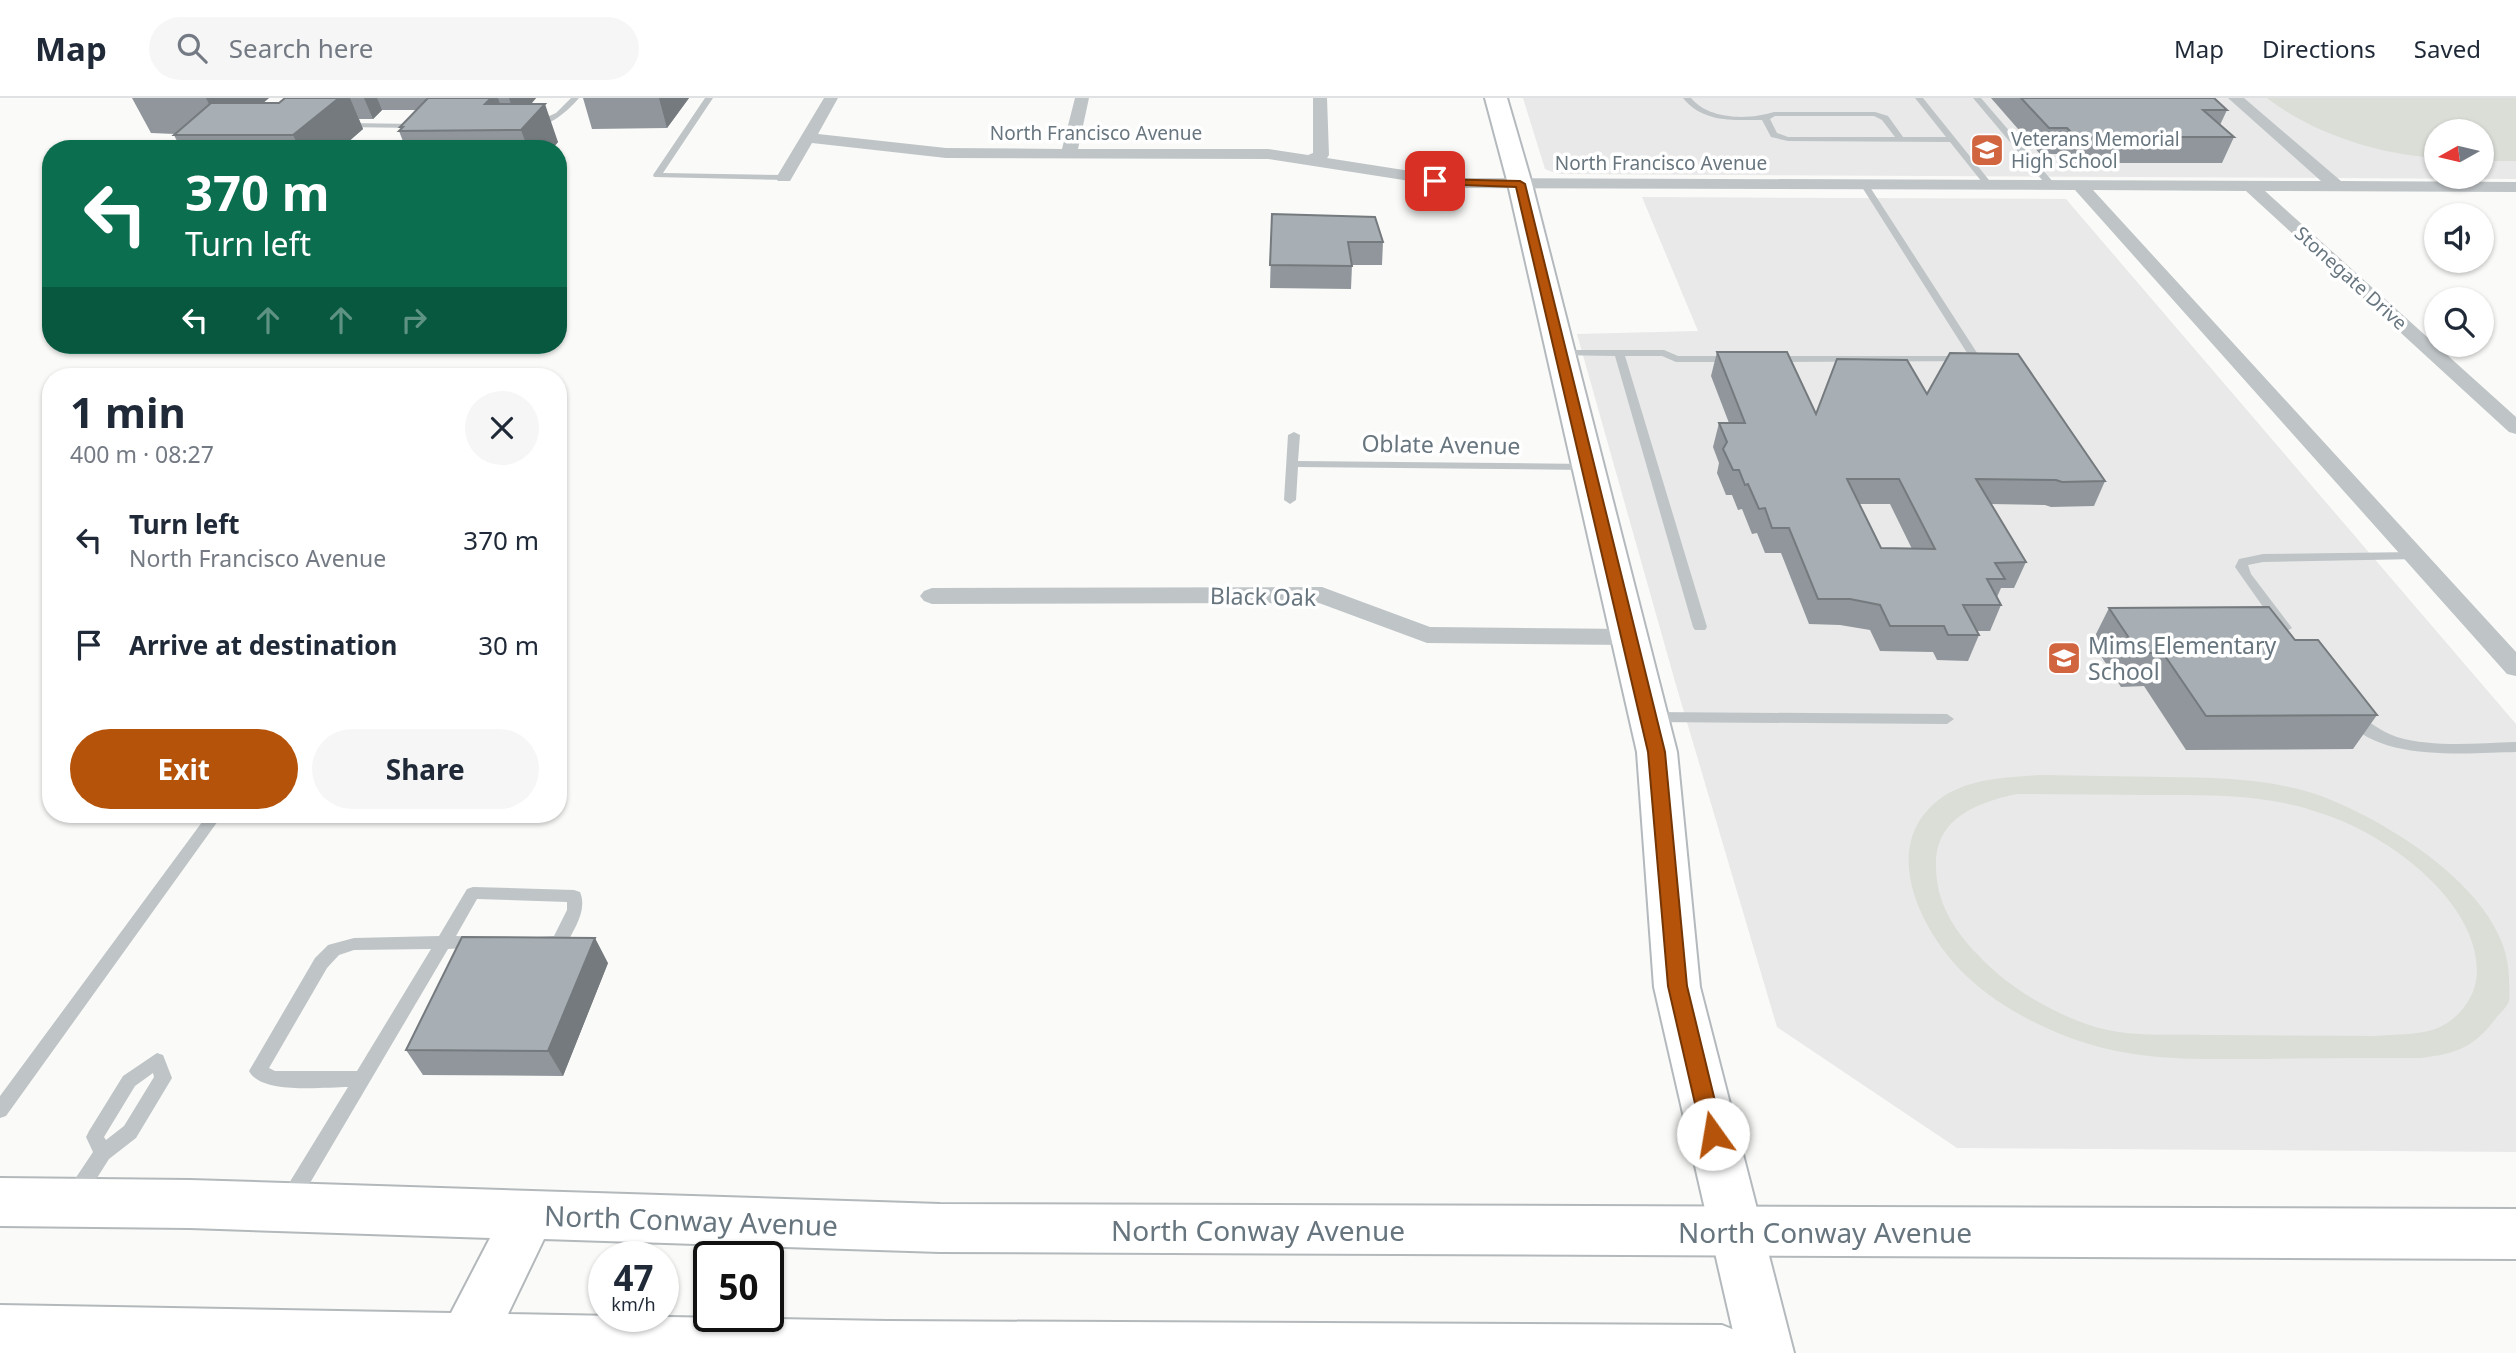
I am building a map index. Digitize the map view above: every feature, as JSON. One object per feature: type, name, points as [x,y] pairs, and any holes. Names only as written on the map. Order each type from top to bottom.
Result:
[{"type":"main road","points":[[1496,98],[1520,184],[1657,752],[1677,986],[1766,1353]]},
{"type":"main road","name":"North Conway Avenue","points":[[0,1202],[285,1206],[940,1228],[2516,1234]]},
{"type":"main road","points":[[464,1347],[529,1215]]},
{"type":"main road","points":[[0,1332],[464,1347],[1722,1353]]},
{"type":"street","points":[[785,178],[831,98]]},
{"type":"street","points":[[1069,154],[1082,98]]},
{"type":"street","points":[[1312,159],[1321,155],[1320,98]]},
{"type":"street","points":[[2235,98],[2336,186]]},
{"type":"street","name":"North Francisco Avenue","points":[[809,138],[843,139],[946,153],[1268,153],[1415,180],[1520,184],[2516,187]]},
{"type":"street","points":[[2079,185],[2516,668]]},
{"type":"street","name":"Stonegate Drive","points":[[2249,185],[2516,428]]},
{"type":"street","name":"Black Oak","points":[[932,596],[1322,595],[1427,635],[1629,637]]},
{"type":"lane","points":[[524,126],[550,120],[559,115],[575,98]]},
{"type":"lane","points":[[709,98],[657,175],[785,178]]},
{"type":"lane","points":[[1687,98],[1693,106],[1708,114],[1765,118],[1774,114],[1875,114],[1885,118],[1900,139]]},
{"type":"lane","points":[[1919,98],[1989,185]]},
{"type":"lane","points":[[1977,98],[2050,185]]},
{"type":"lane","points":[[1765,118],[1774,135],[1783,138],[1953,140]]},
{"type":"lane","points":[[330,125],[435,126]]},
{"type":"lane","points":[[1761,359],[1976,359],[1864,184]]},
{"type":"lane","points":[[1561,353],[1664,352],[1676,359],[1748,359]]},
{"type":"lane","points":[[1619,353],[1700,627]]},
{"type":"lane","points":[[1290,500],[1294,435]]},
{"type":"lane","name":"Oblate Avenue","points":[[1292,464],[1588,467]]},
{"type":"lane","points":[[2295,642],[2245,575],[2241,567],[2243,562],[2263,558],[2415,556]]},
{"type":"lane","points":[[2345,709],[2367,731],[2398,744],[2414,747],[2516,747]]},
{"type":"lane","points":[[1648,717],[1947,719]]},
{"type":"lane","points":[[0,1110],[209,823]]},
{"type":"lane","points":[[285,1206],[473,893],[574,895],[575,910],[559,942],[534,942]]},
{"type":"lane","points":[[362,1079],[274,1079],[258,1071],[321,963],[334,950],[354,944],[495,942]]},
{"type":"lane","points":[[71,1203],[103,1153],[130,1132],[163,1079],[157,1060],[129,1081],[95,1137],[103,1153]]},
{"type":"shaded area","name":"Veterans Memorial High School","points":[[1523,98],[2516,98],[2516,179],[2494,179],[2494,119],[2424,119],[2424,179],[1557,174],[1545,169]]},
{"type":"shaded area","points":[[2267,98],[2516,98],[2516,161],[2494,161],[2494,119],[2424,119],[2424,157],[2369,147],[2347,140],[2285,111]]},
{"type":"shaded area","name":"Mims Elementary School","points":[[1642,197],[2066,199],[2516,724],[2516,1152],[1957,1148],[1777,1027],[1676,685],[1577,334],[1698,331]]},
{"type":"shaded area","points":[[2041,775],[2244,780],[2302,790],[2349,808],[2411,843],[2442,866],[2469,892],[2490,919],[2504,949],[2509,1001],[2472,1043],[2444,1054],[2420,1058],[2158,1057],[2109,1049],[2035,1023],[1992,997],[1954,963],[1923,916],[1913,890],[1909,864],[1912,839],[1923,816],[1944,796],[1979,782]],"holes":[[[2017,794],[2245,797],[2310,809],[2355,827],[2404,857],[2427,876],[2463,921],[2473,945],[2477,971],[2471,995],[2462,1010],[2442,1026],[2418,1033],[2375,1036],[2132,1034],[2089,1025],[2059,1013],[2015,988],[1990,967],[1953,924],[1938,889],[1938,846],[1952,823],[1975,807]]]},
{"type":"building","points":[[285,98],[339,98],[293,135],[174,135],[211,103],[279,103]]},
{"type":"building","points":[[428,98],[491,98],[485,104],[545,104],[521,130],[399,131]]},
{"type":"building","points":[[2021,98],[2214,98],[2227,110],[2203,110],[2234,137],[2076,137],[2067,128],[2049,128]]},
{"type":"building","points":[[1272,214],[1375,217],[1383,242],[1348,242],[1352,266],[1270,265]]},
{"type":"building","points":[[1717,352],[1787,352],[1816,414],[1837,359],[1907,360],[1927,394],[1950,353],[2018,354],[2105,481],[1976,479],[2026,562],[1995,563],[2005,579],[1987,579],[2001,605],[1963,605],[1979,635],[1948,635],[1944,626],[1890,626],[1880,605],[1850,599],[1818,599],[1789,528],[1772,528],[1765,508],[1759,509],[1748,484],[1745,485],[1739,470],[1733,470],[1723,449],[1727,442],[1719,423],[1745,423]],"holes":[[[1847,479],[1899,479],[1935,549],[1881,548]]]},
{"type":"building","points":[[2269,607],[2295,640],[2318,640],[2377,715],[2206,716],[2163,653],[2139,653],[2109,608]]},
{"type":"building","points":[[462,937],[595,938],[548,1051],[406,1050]]},
{"type":"place","name":"Veterans Memorial High School","points":[[1987,150]]},
{"type":"place","name":"Mims Elementary School","points":[[2064,658]]},
{"type":"route","points":[[1435,181],[1520,184],[1657,752],[1677,986],[1713,1134]]}]
